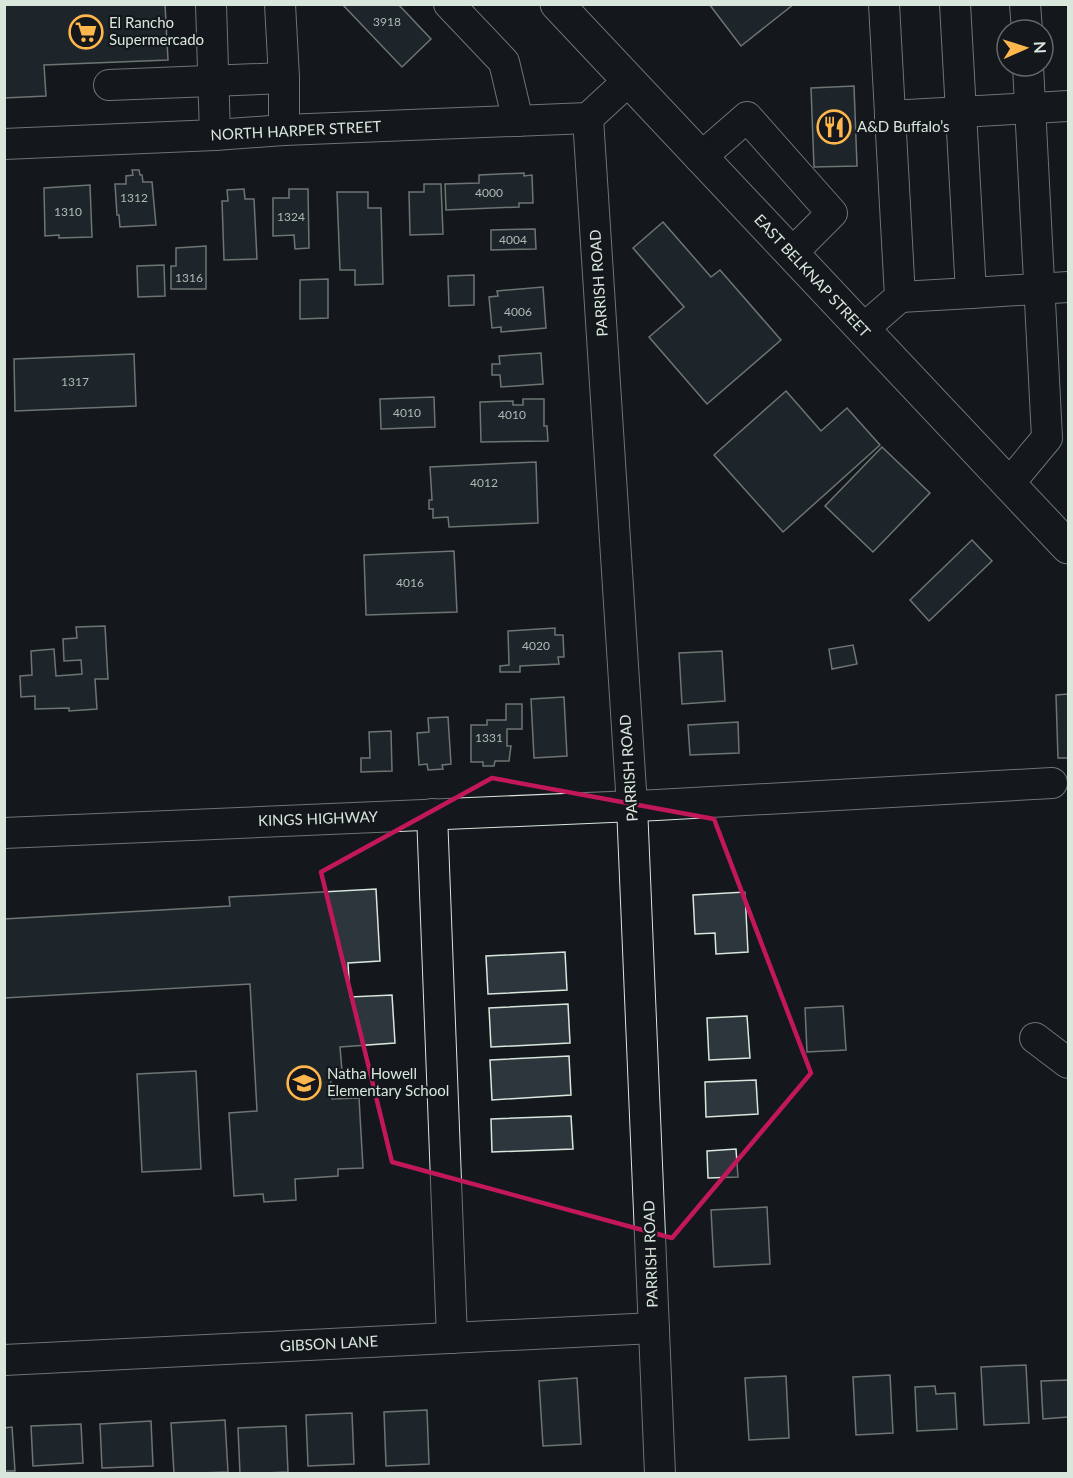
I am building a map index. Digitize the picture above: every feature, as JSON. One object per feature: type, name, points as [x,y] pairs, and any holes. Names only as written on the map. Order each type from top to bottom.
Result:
[{"type":"main road","name":"EAST BELKNAP STREET","points":[[557,4],[1068,547]]},
{"type":"street","points":[[211,4],[215,135]]},
{"type":"street","points":[[280,4],[284,130]]},
{"type":"street","points":[[449,4],[504,62],[518,121]]},
{"type":"street","points":[[884,4],[900,297]]},
{"type":"street","points":[[955,4],[972,293]]},
{"type":"street","points":[[109,85],[284,78]]},
{"type":"street","points":[[1008,485],[1047,438],[1054,288],[1030,108],[1029,78]]},
{"type":"street","points":[[588,118],[628,81]]},
{"type":"street","points":[[890,116],[1068,106]]},
{"type":"street","points":[[700,158],[747,117],[832,213],[791,254]]},
{"type":"street","name":"NORTH HARPER STREET","points":[[4,144],[588,118]]},
{"type":"street","name":"PARRISH ROAD","points":[[588,118],[632,806],[660,1473]]},
{"type":"street","points":[[863,329],[900,297],[1054,288]]},
{"type":"street","name":"KINGS HIGHWAY","points":[[4,832],[632,806],[1052,783]]},
{"type":"street","points":[[432,814],[452,1338]]},
{"type":"street","points":[[1035,1038],[1068,1063]]},
{"type":"street","name":"GIBSON LANE","points":[[4,1360],[654,1328]]},
{"type":"highlighted area","points":[[492,778],[714,819],[811,1073],[672,1238],[392,1162],[321,872]]},
{"type":"building","name":"El Rancho Supermercado","points":[[4,4],[165,4],[168,60],[44,65],[46,96],[4,98]]},
{"type":"building","points":[[342,4],[398,4],[431,39],[402,67]]},
{"type":"building","points":[[709,4],[794,4],[741,46]]},
{"type":"building","name":"A&D Buffalo’s","points":[[854,86],[857,166],[814,167],[811,88]]},
{"type":"building","points":[[132,170],[139,170],[143,182],[152,182],[156,225],[120,227],[115,184],[126,184],[126,176],[133,175]]},
{"type":"building","points":[[524,173],[524,176],[532,175],[533,203],[519,203],[519,207],[446,210],[445,184],[479,183],[479,175]]},
{"type":"building","points":[[424,184],[441,184],[443,234],[410,235],[409,192],[424,192]]},
{"type":"building","points":[[90,185],[92,237],[45,236],[44,188]]},
{"type":"building","points":[[244,189],[245,199],[254,199],[257,259],[224,260],[222,201],[228,201],[227,190]]},
{"type":"building","points":[[289,189],[308,189],[309,248],[295,249],[294,235],[273,236],[273,198],[289,198]]},
{"type":"building","points":[[337,192],[368,192],[368,208],[381,208],[383,284],[355,285],[355,270],[340,270]]},
{"type":"building","points":[[663,222],[711,277],[720,270],[781,340],[707,404],[649,337],[684,307],[633,248]]},
{"type":"building","points":[[535,229],[536,249],[491,250],[491,230]]},
{"type":"building","points":[[206,246],[206,289],[171,289],[171,266],[176,266],[176,248]]},
{"type":"building","points":[[164,265],[165,296],[138,297],[137,266]]},
{"type":"building","points":[[474,275],[474,305],[449,306],[448,276]]},
{"type":"building","points":[[328,279],[328,318],[300,319],[300,280]]},
{"type":"building","points":[[543,287],[546,328],[501,332],[501,327],[492,328],[489,297],[498,296],[497,291]]},
{"type":"building","points":[[541,353],[543,384],[501,387],[500,375],[492,375],[492,364],[500,364],[499,356]]},
{"type":"building","points":[[134,354],[136,406],[15,411],[14,359]]},
{"type":"building","points":[[786,391],[821,431],[847,408],[880,445],[783,532],[714,455]]},
{"type":"building","points":[[434,397],[435,427],[381,429],[380,399]]},
{"type":"building","points":[[523,399],[544,399],[544,426],[547,426],[548,441],[481,442],[480,402],[513,401],[513,405],[523,405]]},
{"type":"building","points":[[882,447],[930,493],[873,552],[825,506]]},
{"type":"building","points":[[536,462],[538,523],[449,527],[448,517],[433,518],[433,509],[429,509],[429,500],[432,500],[430,467]]},
{"type":"building","points":[[972,540],[992,561],[929,621],[910,600]]},
{"type":"building","points":[[454,551],[457,612],[366,615],[364,555]]},
{"type":"building","points":[[105,626],[108,679],[95,679],[97,709],[69,711],[69,708],[35,709],[35,696],[21,697],[20,676],[32,675],[31,651],[54,649],[56,676],[82,674],[81,660],[64,661],[63,639],[77,638],[76,627]]},
{"type":"building","points":[[555,628],[555,635],[563,635],[564,657],[558,657],[559,664],[520,666],[520,672],[500,672],[500,666],[509,665],[508,631]]},
{"type":"building","points":[[853,645],[857,664],[832,669],[829,649]]},
{"type":"building","points":[[722,651],[725,701],[682,704],[679,653]]},
{"type":"building","points":[[1068,694],[1068,758],[1058,758],[1056,695]]},
{"type":"building","points":[[564,697],[567,756],[534,758],[531,699]]},
{"type":"building","points":[[506,704],[522,704],[522,729],[507,729],[507,746],[511,746],[509,761],[495,761],[494,766],[483,766],[483,762],[471,762],[471,725],[487,725],[487,720],[506,720]]},
{"type":"building","points":[[448,717],[451,764],[442,765],[443,769],[428,770],[427,764],[419,765],[417,733],[429,732],[428,718]]},
{"type":"building","points":[[738,722],[739,753],[690,755],[688,725]]},
{"type":"building","points":[[391,731],[392,771],[361,772],[361,758],[370,758],[369,732]]},
{"type":"building","points":[[376,889],[380,961],[348,963],[350,997],[392,995],[395,1043],[340,1047],[342,1071],[330,1072],[332,1099],[359,1098],[363,1168],[338,1169],[338,1176],[295,1179],[296,1200],[264,1202],[263,1194],[234,1196],[229,1113],[257,1111],[250,984],[4,998],[4,919],[230,906],[229,897]]},
{"type":"building","points":[[745,892],[748,952],[716,954],[715,933],[695,934],[693,895]]},
{"type":"building","points":[[565,952],[567,990],[488,994],[486,956]]},
{"type":"building","points":[[568,1004],[570,1043],[491,1047],[489,1008]]},
{"type":"building","points":[[843,1006],[846,1050],[807,1052],[805,1008]]},
{"type":"building","points":[[747,1016],[750,1058],[709,1060],[707,1018]]},
{"type":"building","points":[[569,1056],[571,1095],[492,1100],[490,1060]]},
{"type":"building","points":[[196,1071],[201,1169],[142,1172],[137,1074]]},
{"type":"building","points":[[756,1080],[758,1114],[706,1117],[705,1082]]},
{"type":"building","points":[[571,1116],[573,1149],[492,1152],[491,1119]]},
{"type":"building","points":[[736,1149],[738,1177],[708,1178],[707,1151]]},
{"type":"building","points":[[767,1207],[770,1264],[714,1267],[711,1210]]},
{"type":"building","points":[[1026,1365],[1029,1423],[984,1425],[981,1367]]},
{"type":"building","points":[[890,1375],[893,1433],[856,1435],[853,1377]]},
{"type":"building","points":[[786,1376],[789,1438],[749,1440],[745,1378]]},
{"type":"building","points":[[577,1378],[581,1444],[543,1446],[539,1381]]},
{"type":"building","points":[[1068,1380],[1068,1417],[1043,1419],[1041,1381]]},
{"type":"building","points":[[935,1386],[936,1394],[955,1393],[957,1429],[917,1431],[915,1387]]},
{"type":"building","points":[[427,1410],[429,1464],[386,1466],[384,1412]]},
{"type":"building","points":[[352,1413],[354,1464],[308,1466],[306,1415]]},
{"type":"building","points":[[225,1420],[228,1472],[174,1474],[171,1423]]},
{"type":"building","points":[[151,1421],[153,1466],[102,1468],[100,1424]]},
{"type":"building","points":[[81,1424],[83,1463],[33,1466],[31,1426]]},
{"type":"building","points":[[286,1426],[288,1472],[240,1474],[238,1428]]},
{"type":"building","points":[[12,1427],[15,1471],[4,1471],[4,1428]]},
{"type":"place","name":"El Rancho Supermercado","points":[[86,32]]},
{"type":"place","name":"A&D Buffalo’s","points":[[834,127]]},
{"type":"place","name":"Natha Howell Elementary School","points":[[304,1083]]}]
